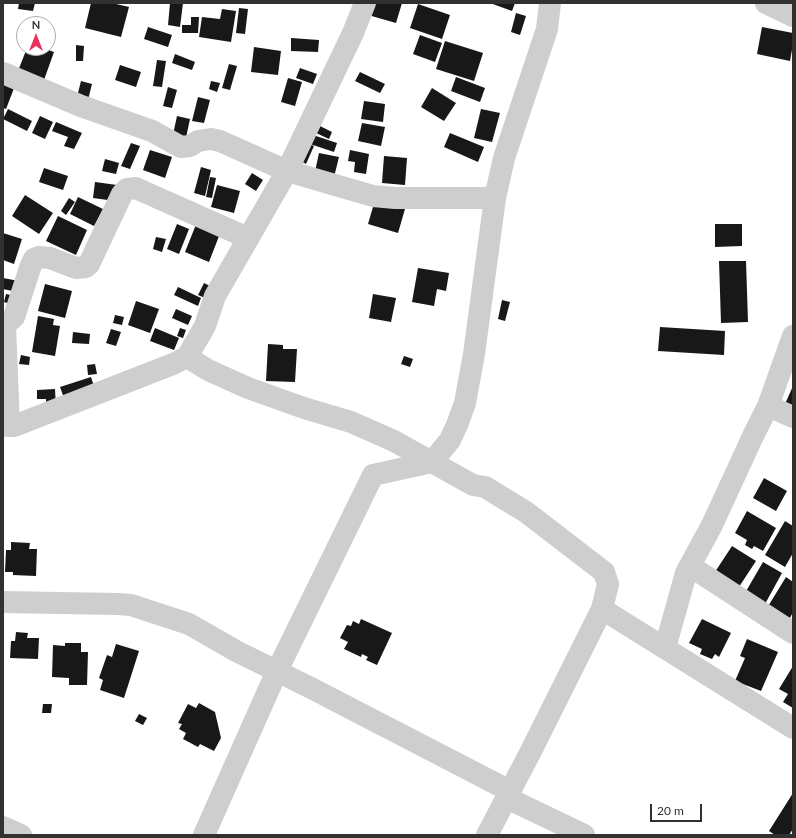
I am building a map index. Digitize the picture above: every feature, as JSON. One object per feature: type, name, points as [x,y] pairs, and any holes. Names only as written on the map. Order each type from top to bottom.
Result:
[{"type":"street","points":[[248,238],[136,188],[127,189],[122,194],[92,258],[86,267],[76,268],[50,258],[39,257],[34,259],[30,265],[14,317],[4,325],[6,426],[14,426],[166,367],[187,357],[205,326],[215,296],[287,171],[350,40],[365,3]]},
{"type":"street","points":[[204,835],[277,671],[373,475],[432,462],[450,440],[465,403],[474,354],[495,198],[504,158],[547,29],[550,3]]},
{"type":"street","points":[[766,3],[793,16]]},
{"type":"street","points":[[3,73],[81,106],[152,131],[181,147],[190,146],[198,141],[211,139],[220,141],[287,171],[365,194],[381,198],[495,198]]},
{"type":"street","points":[[665,648],[686,573],[712,525],[768,406],[793,336]]},
{"type":"street","points":[[187,357],[208,370],[248,388],[304,408],[351,422],[394,441],[473,484],[485,487],[526,512],[604,572],[608,584],[602,608],[487,835]]},
{"type":"street","points":[[768,406],[793,417]]},
{"type":"street","points":[[690,566],[793,633]]},
{"type":"street","points":[[3,602],[102,603],[131,605],[189,624],[236,651],[277,671],[584,835]]},
{"type":"street","points":[[602,608],[793,728]]},
{"type":"street","points":[[3,828],[20,835]]},
{"type":"building","points":[[19,3],[35,3],[33,11],[18,9]]},
{"type":"building","points":[[91,3],[112,3],[129,7],[121,37],[85,28]]},
{"type":"building","points":[[170,3],[183,3],[180,27],[168,25]]},
{"type":"building","points":[[371,3],[402,3],[396,23],[368,15]]},
{"type":"building","points":[[490,3],[515,3],[512,11]]},
{"type":"building","points":[[418,4],[450,15],[442,39],[410,28]]},
{"type":"building","points":[[239,8],[248,9],[245,34],[236,33]]},
{"type":"building","points":[[222,9],[236,11],[231,42],[199,37],[202,17],[220,19]]},
{"type":"building","points":[[516,13],[526,16],[520,35],[511,32]]},
{"type":"building","points":[[191,17],[199,17],[198,33],[182,33],[182,25],[191,25]]},
{"type":"building","points":[[148,27],[172,35],[168,47],[144,39]]},
{"type":"building","points":[[762,27],[793,33],[790,61],[757,54]]},
{"type":"building","points":[[420,35],[442,43],[435,62],[413,54]]},
{"type":"building","points":[[291,38],[319,40],[318,52],[291,51]]},
{"type":"building","points":[[445,41],[483,53],[474,81],[436,69]]},
{"type":"building","points":[[76,45],[84,46],[83,61],[76,61]]},
{"type":"building","points":[[254,47],[281,51],[278,75],[251,72]]},
{"type":"building","points":[[175,54],[195,62],[192,70],[172,63]]},
{"type":"building","points":[[24,56],[53,56],[44,80],[18,71]]},
{"type":"building","points":[[157,60],[166,61],[162,87],[153,86]]},
{"type":"building","points":[[229,64],[237,66],[230,90],[222,88]]},
{"type":"building","points":[[120,65],[141,72],[136,87],[115,80]]},
{"type":"building","points":[[300,68],[317,74],[313,84],[296,78]]},
{"type":"building","points":[[360,72],[385,84],[380,93],[355,81]]},
{"type":"building","points":[[456,77],[485,88],[480,102],[451,91]]},
{"type":"building","points":[[288,78],[302,82],[295,106],[281,102]]},
{"type":"building","points":[[6,79],[16,83],[6,109],[3,108],[3,86]]},
{"type":"building","points":[[81,81],[92,84],[87,104],[76,101]]},
{"type":"building","points":[[211,81],[220,83],[217,92],[209,89]]},
{"type":"building","points":[[168,87],[177,90],[172,108],[163,106]]},
{"type":"building","points":[[432,88],[456,103],[444,121],[421,107]]},
{"type":"building","points":[[198,97],[210,100],[204,123],[192,121]]},
{"type":"building","points":[[364,101],[385,104],[383,122],[361,119]]},
{"type":"building","points":[[8,109],[32,121],[27,131],[3,119]]},
{"type":"building","points":[[481,109],[500,113],[492,142],[474,138]]},
{"type":"building","points":[[40,116],[53,122],[45,139],[32,133]]},
{"type":"building","points":[[177,116],[190,119],[184,147],[171,144]]},
{"type":"building","points":[[56,122],[82,133],[74,149],[64,146],[68,137],[52,131]]},
{"type":"building","points":[[362,123],[385,127],[381,146],[358,141]]},
{"type":"building","points":[[318,125],[332,132],[329,139],[314,132]]},
{"type":"building","points":[[450,133],[484,147],[478,162],[444,147]]},
{"type":"building","points":[[313,135],[337,143],[334,152],[310,144]]},
{"type":"building","points":[[131,143],[140,146],[130,169],[121,166]]},
{"type":"building","points":[[306,143],[314,146],[306,164],[299,160]]},
{"type":"building","points":[[150,150],[172,157],[165,178],[143,170]]},
{"type":"building","points":[[350,150],[369,154],[366,174],[354,172],[355,162],[348,161]]},
{"type":"building","points":[[319,153],[339,157],[333,181],[314,176]]},
{"type":"building","points":[[384,156],[407,158],[405,185],[382,183]]},
{"type":"building","points":[[105,159],[119,163],[116,174],[102,171]]},
{"type":"building","points":[[201,167],[211,170],[205,196],[194,193]]},
{"type":"building","points":[[44,168],[68,176],[63,190],[39,182]]},
{"type":"building","points":[[252,173],[263,180],[256,191],[245,184]]},
{"type":"building","points":[[210,177],[216,178],[212,198],[206,197]]},
{"type":"building","points":[[95,182],[117,185],[115,201],[93,198]]},
{"type":"building","points":[[217,185],[240,191],[234,213],[211,207]]},
{"type":"building","points":[[25,195],[53,213],[39,234],[12,216]]},
{"type":"building","points":[[78,197],[103,209],[94,226],[70,214]]},
{"type":"building","points":[[69,198],[75,202],[66,215],[61,211]]},
{"type":"building","points":[[375,200],[405,209],[398,233],[368,224]]},
{"type":"building","points":[[58,216],[87,230],[76,255],[46,241]]},
{"type":"building","points":[[197,222],[221,231],[209,262],[185,252]]},
{"type":"building","points":[[177,224],[189,229],[179,254],[167,249]]},
{"type":"building","points":[[715,224],[742,224],[742,246],[715,247]]},
{"type":"building","points":[[3,233],[22,239],[14,264],[3,260]]},
{"type":"building","points":[[156,237],[166,239],[162,252],[153,249]]},
{"type":"building","points":[[719,261],[746,261],[748,322],[721,323]]},
{"type":"building","points":[[418,268],[449,273],[446,291],[437,289],[434,306],[412,302]]},
{"type":"building","points":[[3,278],[19,281],[17,292],[3,289]]},
{"type":"building","points":[[204,283],[210,286],[205,298],[198,295]]},
{"type":"building","points":[[45,284],[72,291],[65,318],[38,311]]},
{"type":"building","points":[[178,287],[201,298],[198,306],[174,295]]},
{"type":"building","points":[[6,294],[15,296],[13,305],[4,302]]},
{"type":"building","points":[[373,294],[396,298],[391,322],[369,318]]},
{"type":"building","points":[[502,300],[510,302],[505,321],[498,319]]},
{"type":"building","points":[[136,301],[159,309],[150,333],[128,325]]},
{"type":"building","points":[[176,309],[192,316],[188,325],[172,318]]},
{"type":"building","points":[[115,315],[124,317],[122,325],[113,323]]},
{"type":"building","points":[[38,316],[54,319],[53,325],[60,326],[55,356],[32,352]]},
{"type":"building","points":[[660,327],[725,331],[724,355],[658,351]]},
{"type":"building","points":[[155,328],[179,338],[174,350],[150,341]]},
{"type":"building","points":[[180,328],[186,330],[183,338],[177,336]]},
{"type":"building","points":[[111,329],[121,332],[116,346],[106,343]]},
{"type":"building","points":[[73,332],[90,334],[89,344],[72,343]]},
{"type":"building","points":[[268,344],[283,345],[283,349],[297,349],[295,382],[266,381]]},
{"type":"building","points":[[21,355],[30,357],[29,365],[19,364]]},
{"type":"building","points":[[404,356],[413,359],[410,367],[401,364]]},
{"type":"building","points":[[95,364],[97,374],[88,375],[87,365]]},
{"type":"building","points":[[91,377],[95,389],[64,398],[60,387]]},
{"type":"building","points":[[793,386],[793,408],[785,404]]},
{"type":"building","points":[[55,389],[56,407],[46,408],[46,399],[37,399],[37,390]]},
{"type":"building","points":[[764,478],[787,491],[776,511],[753,498]]},
{"type":"building","points":[[747,511],[776,528],[763,551],[754,546],[752,549],[745,545],[747,540],[735,533]]},
{"type":"building","points":[[785,521],[793,526],[793,553],[785,567],[765,555]]},
{"type":"building","points":[[11,542],[30,543],[29,549],[37,549],[36,576],[13,575],[13,572],[5,572],[6,550],[11,550]]},
{"type":"building","points":[[732,546],[756,561],[737,590],[713,575]]},
{"type":"building","points":[[763,562],[782,573],[765,604],[745,593]]},
{"type":"building","points":[[786,577],[793,582],[793,612],[790,618],[767,608]]},
{"type":"building","points":[[361,619],[392,633],[377,665],[366,660],[368,657],[362,654],[361,657],[344,649],[348,642],[340,638],[347,625],[351,626],[353,621],[359,624]]},
{"type":"building","points":[[702,619],[731,633],[719,657],[715,654],[712,659],[700,654],[702,649],[689,643]]},
{"type":"building","points":[[16,632],[28,633],[27,638],[39,638],[38,659],[10,658],[11,641],[15,641]]},
{"type":"building","points":[[747,639],[778,652],[761,691],[735,681],[745,658],[740,656]]},
{"type":"building","points":[[65,643],[81,643],[81,652],[88,652],[87,685],[69,685],[69,678],[52,677],[53,645],[65,646]]},
{"type":"building","points":[[116,644],[139,651],[124,698],[100,690],[103,680],[99,678],[107,655],[112,657]]},
{"type":"building","points":[[793,666],[793,708],[783,702],[788,694],[779,689]]},
{"type":"building","points":[[199,703],[215,712],[221,738],[214,751],[200,744],[198,747],[183,739],[186,733],[179,729],[182,724],[178,723],[188,704],[196,708]]},
{"type":"building","points":[[43,704],[52,704],[51,713],[42,713]]},
{"type":"building","points":[[139,714],[147,718],[143,725],[135,721]]},
{"type":"building","points":[[793,793],[793,829],[789,835],[775,835],[769,831]]}]
